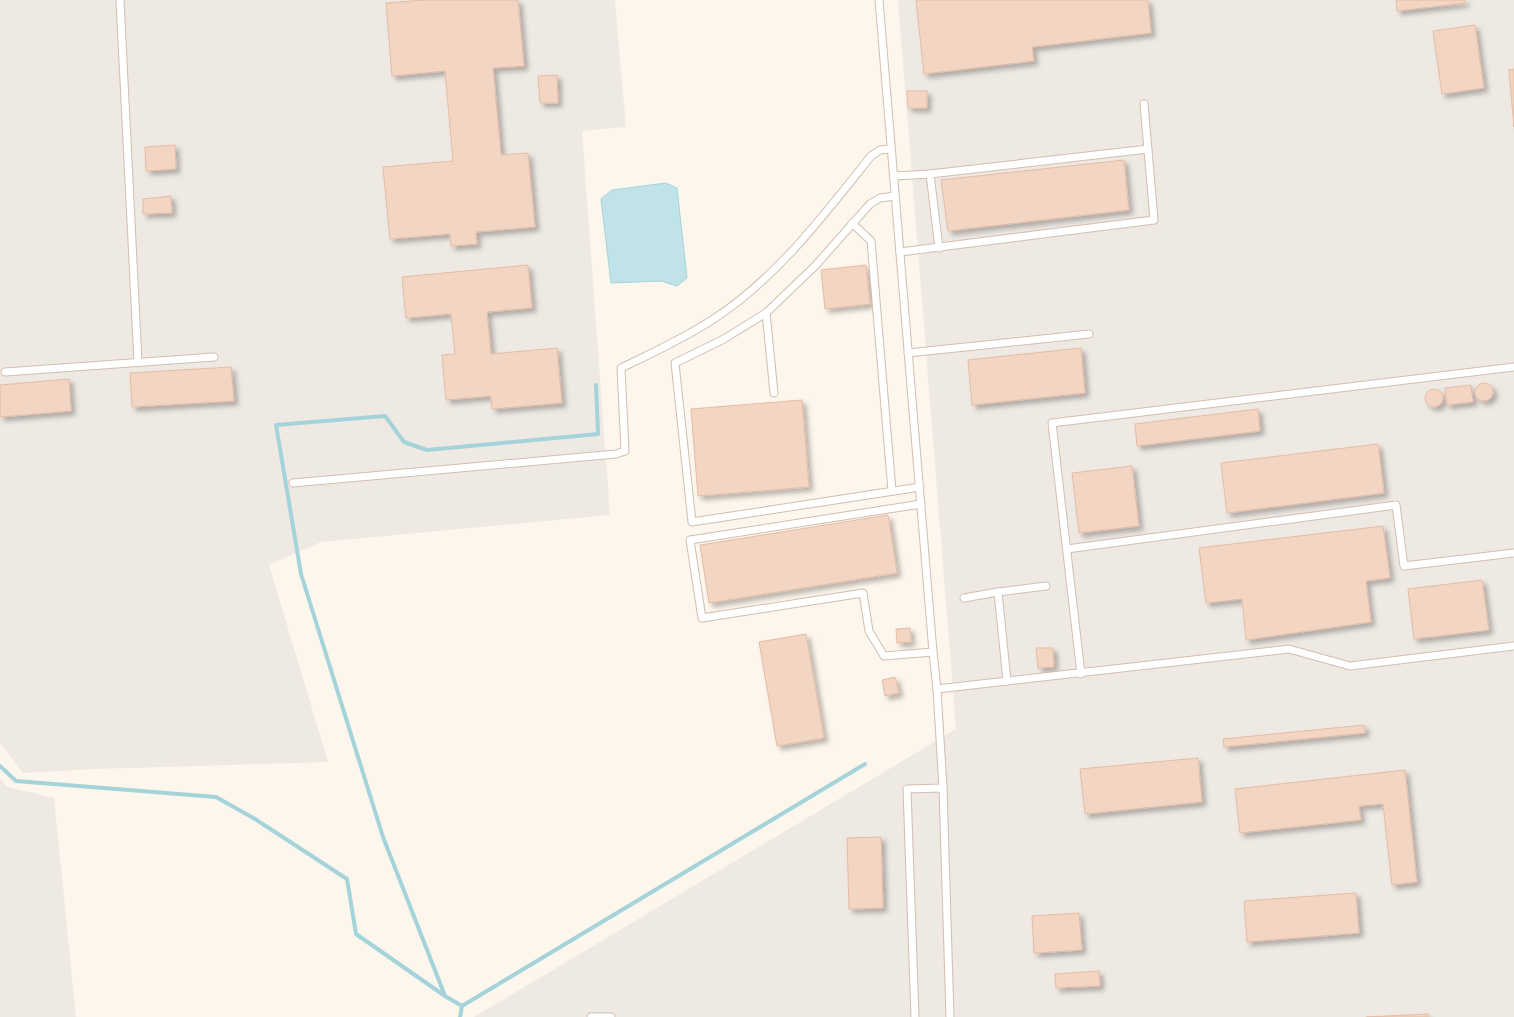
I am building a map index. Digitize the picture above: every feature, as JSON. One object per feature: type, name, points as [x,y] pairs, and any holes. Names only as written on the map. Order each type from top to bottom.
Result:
[{"type":"lane","points":[[120,0],[138,362]]},
{"type":"lane","points":[[879,0],[937,689],[943,788],[950,1017]]},
{"type":"lane","points":[[900,252],[1154,220],[1144,104]]},
{"type":"lane","points":[[293,483],[625,452],[621,368],[677,342],[714,319],[755,287],[789,254],[822,217],[871,156],[880,150],[891,149]]},
{"type":"lane","points":[[894,176],[930,174],[1148,149]]},
{"type":"lane","points":[[930,174],[939,248]]},
{"type":"lane","points":[[895,196],[880,198],[870,204],[815,266],[766,313],[724,339],[675,363],[692,522],[920,487]]},
{"type":"lane","points":[[852,223],[871,242],[892,491]]},
{"type":"lane","points":[[766,313],[774,393]]},
{"type":"lane","points":[[908,353],[1089,334]]},
{"type":"lane","points":[[5,372],[214,357]]},
{"type":"lane","points":[[1081,674],[1052,423],[1514,367]]},
{"type":"lane","points":[[921,504],[690,540],[702,618],[863,593],[869,630],[884,656],[933,652]]},
{"type":"lane","points":[[1066,549],[1396,505],[1404,566],[1514,553]]},
{"type":"lane","points":[[964,598],[1046,586]]},
{"type":"lane","points":[[998,592],[1008,682]]},
{"type":"lane","points":[[937,689],[1289,649],[1350,666],[1514,646]]},
{"type":"lane","points":[[915,1017],[907,789],[943,788]]},
{"type":"lane","points":[[592,1017],[611,1017]]},
{"type":"shaded area","points":[[0,0],[615,0],[626,127],[582,131],[610,515],[321,542],[269,565],[328,762],[23,773],[0,743]]},
{"type":"shaded area","points":[[898,0],[1514,0],[1514,1017],[474,1017],[956,729]]},
{"type":"shaded area","points":[[0,779],[7,787],[54,798],[76,1017],[0,1017]]},
{"type":"water","points":[[666,183],[677,188],[687,278],[677,286],[661,281],[611,283],[601,199],[612,190]]},
{"type":"building","points":[[425,0],[518,0],[524,66],[493,68],[501,155],[528,153],[535,227],[476,232],[477,244],[451,246],[450,234],[390,239],[383,167],[453,161],[445,71],[392,76],[386,3]]},
{"type":"building","points":[[916,0],[1148,0],[1151,33],[1032,47],[1034,61],[924,74]]},
{"type":"building","points":[[1396,0],[1465,0],[1465,3],[1397,11]]},
{"type":"building","points":[[1475,25],[1484,88],[1442,94],[1433,31]]},
{"type":"building","points":[[1514,69],[1514,127],[1509,70]]},
{"type":"building","points":[[557,75],[558,103],[540,103],[538,76]]},
{"type":"building","points":[[907,91],[927,91],[927,108],[908,108]]},
{"type":"building","points":[[175,145],[176,169],[146,171],[145,147]]},
{"type":"building","points":[[1124,160],[1129,210],[948,231],[941,180]]},
{"type":"building","points":[[171,196],[172,213],[143,214],[143,199]]},
{"type":"building","points":[[528,265],[532,308],[487,312],[491,354],[557,348],[562,403],[492,409],[491,396],[446,400],[442,355],[455,354],[451,314],[406,318],[402,277]]},
{"type":"building","points":[[866,265],[870,304],[825,309],[821,270]]},
{"type":"building","points":[[1081,348],[1085,393],[972,405],[968,360]]},
{"type":"building","points":[[231,367],[234,401],[132,407],[130,373]]},
{"type":"building","points":[[69,379],[71,411],[0,417],[0,385]]},
{"type":"building","points":[[1484,383],[1492,388],[1493,392],[1488,400],[1484,401],[1476,396],[1475,392],[1480,384]]},
{"type":"building","points":[[1471,385],[1473,402],[1447,405],[1445,388]]},
{"type":"building","points":[[1434,389],[1442,394],[1443,398],[1438,406],[1434,407],[1426,402],[1425,398],[1430,390]]},
{"type":"building","points":[[802,400],[809,487],[698,496],[691,409]]},
{"type":"building","points":[[1258,409],[1260,431],[1137,446],[1135,424]]},
{"type":"building","points":[[1378,444],[1384,493],[1227,513],[1221,463]]},
{"type":"building","points":[[1132,466],[1139,526],[1079,533],[1072,473]]},
{"type":"building","points":[[888,515],[897,573],[709,603],[700,545]]},
{"type":"building","points":[[1383,526],[1390,578],[1366,581],[1371,622],[1246,640],[1242,599],[1206,603],[1199,548]]},
{"type":"building","points":[[1482,580],[1489,630],[1414,639],[1408,589]]},
{"type":"building","points":[[910,628],[911,642],[897,643],[896,629]]},
{"type":"building","points":[[806,634],[824,738],[777,746],[759,642]]},
{"type":"building","points":[[1036,648],[1053,648],[1054,667],[1038,668]]},
{"type":"building","points":[[895,677],[899,693],[885,696],[882,680]]},
{"type":"building","points":[[1364,725],[1365,733],[1224,747],[1223,739]]},
{"type":"building","points":[[1198,758],[1202,802],[1085,814],[1080,769]]},
{"type":"building","points":[[1405,770],[1417,882],[1392,885],[1383,804],[1359,806],[1361,820],[1240,833],[1235,789]]},
{"type":"building","points":[[881,837],[883,908],[849,909],[847,838]]},
{"type":"building","points":[[1356,893],[1359,933],[1247,942],[1244,901]]},
{"type":"building","points":[[1079,913],[1082,950],[1034,953],[1032,916]]},
{"type":"building","points":[[1099,971],[1100,986],[1056,988],[1055,974]]},
{"type":"building","points":[[1428,1014],[1428,1017],[1366,1017]]},
{"type":"waterway","points":[[596,385],[598,434],[427,450],[404,442],[385,416],[276,425],[301,574],[383,837],[445,996],[462,1006],[865,764]]},
{"type":"waterway","points":[[0,766],[16,781],[216,797],[255,819],[347,879],[356,934],[445,996]]},
{"type":"waterway","points":[[460,1017],[462,1006]]}]
